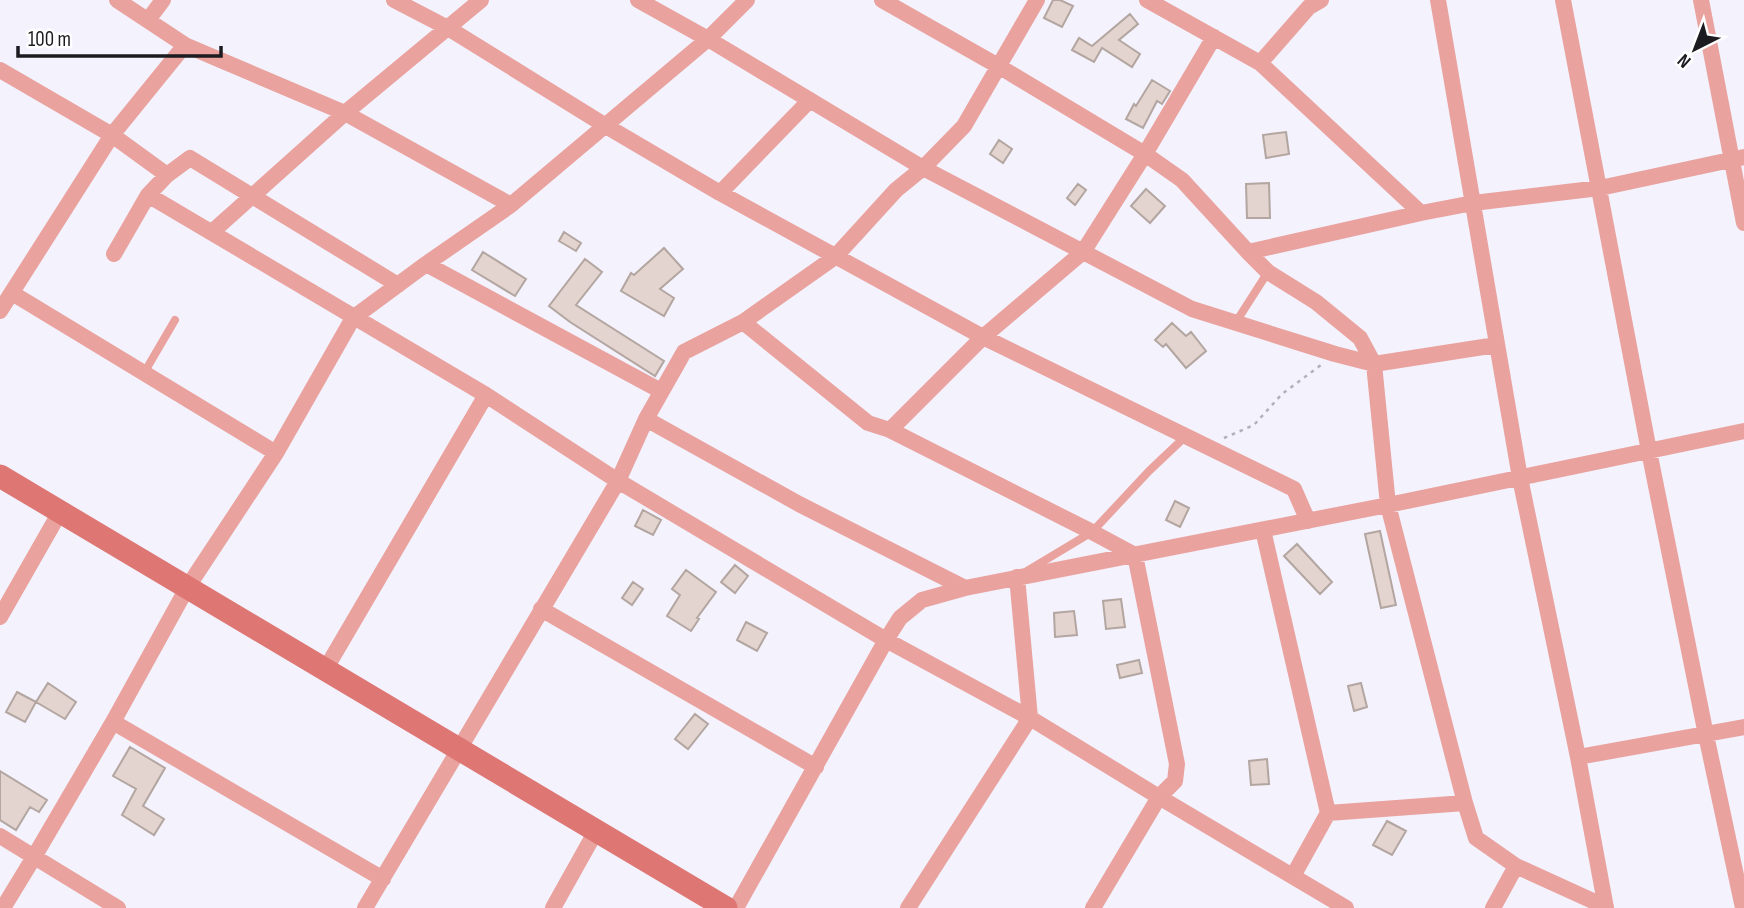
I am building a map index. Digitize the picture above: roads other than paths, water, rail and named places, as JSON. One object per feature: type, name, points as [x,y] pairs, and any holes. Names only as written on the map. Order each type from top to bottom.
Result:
[{"type":"street","points":[[117,0],[185,45],[345,113],[511,205]]},
{"type":"street","points":[[148,20],[163,0]]},
{"type":"street","points":[[394,0],[448,28],[606,126],[835,257],[983,337],[1294,489],[1308,521]]},
{"type":"street","points":[[212,232],[345,113],[481,0]]},
{"type":"street","points":[[638,0],[923,168],[1192,309],[1374,364],[1496,345]]},
{"type":"street","points":[[3,908],[113,722],[187,588],[276,453],[353,318],[511,205],[708,39],[747,0]]},
{"type":"street","points":[[882,0],[1000,67],[1145,154],[1182,180],[1268,272],[1316,302],[1360,338],[1374,364],[1388,505],[1476,838],[1516,866],[1606,908]]},
{"type":"street","points":[[365,908],[618,481],[646,419],[684,352],[743,321],[835,257],[896,190],[923,168],[964,126],[1037,0]]},
{"type":"street","points":[[1147,0],[1260,63],[1421,213]]},
{"type":"street","points":[[1260,63],[1309,7],[1321,0]]},
{"type":"street","points":[[1438,0],[1520,478],[1578,757],[1606,908]]},
{"type":"street","points":[[1563,0],[1649,451],[1744,908]]},
{"type":"street","points":[[1701,0],[1738,158],[1744,223]]},
{"type":"street","points":[[890,430],[983,337],[1083,252],[1214,37]]},
{"type":"street","points":[[0,312],[112,135],[185,45]]},
{"type":"street","points":[[0,70],[112,135],[167,175]]},
{"type":"street","points":[[720,193],[810,100]]},
{"type":"street","points":[[114,254],[148,195],[167,175],[190,158],[398,285]]},
{"type":"street","points":[[1248,252],[1473,203],[1600,188],[1738,158]]},
{"type":"street","points":[[148,195],[486,395],[618,481],[886,640],[1030,718],[1346,908]]},
{"type":"street","points":[[426,264],[662,391]]},
{"type":"street","points":[[12,293],[276,453]]},
{"type":"street","points":[[743,321],[867,422],[890,430],[1135,555]]},
{"type":"street","points":[[325,670],[486,395]]},
{"type":"street","points":[[646,419],[799,504],[965,588]]},
{"type":"street","points":[[736,908],[886,640],[900,618],[922,600],[1017,577],[1388,505],[1744,431]]},
{"type":"street","points":[[0,477],[726,908]]},
{"type":"street","points":[[0,617],[60,512]]},
{"type":"street","points":[[1263,530],[1328,813],[1293,876]]},
{"type":"street","points":[[1093,908],[1159,797],[1175,781],[1177,764],[1135,555]]},
{"type":"street","points":[[908,908],[1030,718],[1017,577]]},
{"type":"street","points":[[541,609],[816,767]]},
{"type":"street","points":[[113,722],[383,879]]},
{"type":"street","points":[[1578,757],[1744,727]]},
{"type":"street","points":[[1328,813],[1465,803]]},
{"type":"street","points":[[553,908],[596,831]]},
{"type":"street","points":[[0,836],[118,908]]},
{"type":"street","points":[[1493,908],[1516,866]]},
{"type":"lane","points":[[1235,323],[1268,272]]},
{"type":"lane","points":[[144,373],[175,320]]},
{"type":"lane","points":[[1017,577],[1092,532],[1186,436]]}]
